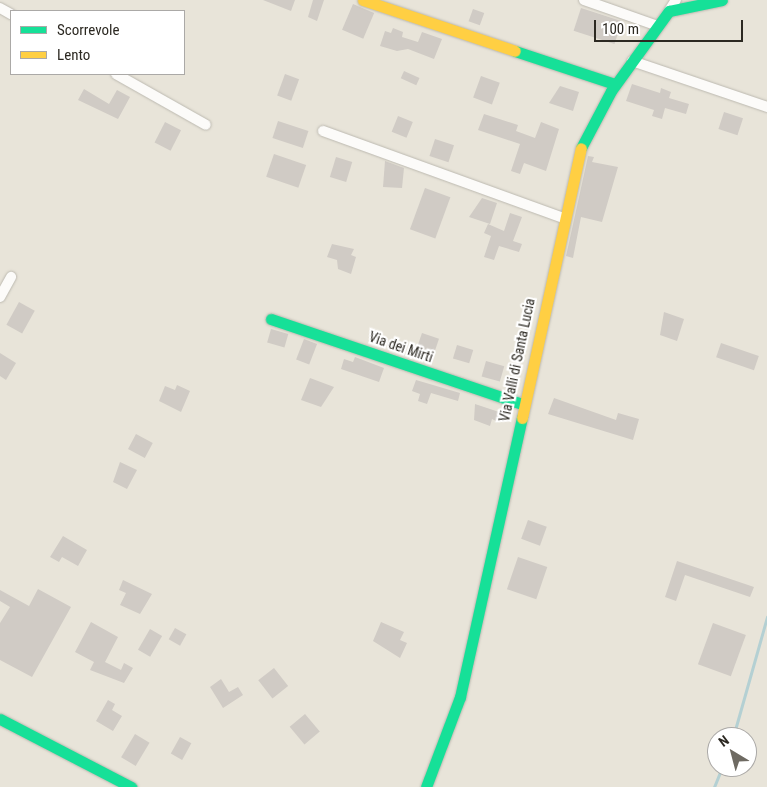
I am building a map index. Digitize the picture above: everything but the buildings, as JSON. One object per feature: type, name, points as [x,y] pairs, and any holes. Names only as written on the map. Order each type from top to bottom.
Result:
[{"type":"street","points":[[364,0],[615,84]]},
{"type":"street","points":[[584,0],[658,26]]},
{"type":"street","points":[[669,11],[676,0]]},
{"type":"street","points":[[669,11],[722,0]]},
{"type":"street","name":"Via Valli di Santa Lucia","points":[[426,787],[460,696],[563,218],[582,144],[615,84],[669,11]]},
{"type":"street","points":[[632,61],[767,107]]},
{"type":"street","points":[[118,75],[206,125]]},
{"type":"street","points":[[323,132],[563,218]]},
{"type":"street","points":[[0,297],[11,277]]},
{"type":"street","name":"Via dei Mirti","points":[[271,319],[522,404]]},
{"type":"street","points":[[0,719],[131,787]]},
{"type":"waterway","points":[[736,727],[767,617]]},
{"type":"waterway","points":[[714,787],[718,777]]},
{"type":"traffic: fast","points":[[581,148],[611,91],[669,11],[722,0]]},
{"type":"traffic: fast","points":[[515,51],[615,84]]},
{"type":"traffic: fast","points":[[271,319],[522,404]]},
{"type":"traffic: fast","points":[[426,787],[460,697],[522,418]]},
{"type":"traffic: fast","points":[[0,719],[131,787]]},
{"type":"traffic: slow","points":[[363,0],[515,51]]},
{"type":"traffic: slow","points":[[522,418],[581,148]]}]
